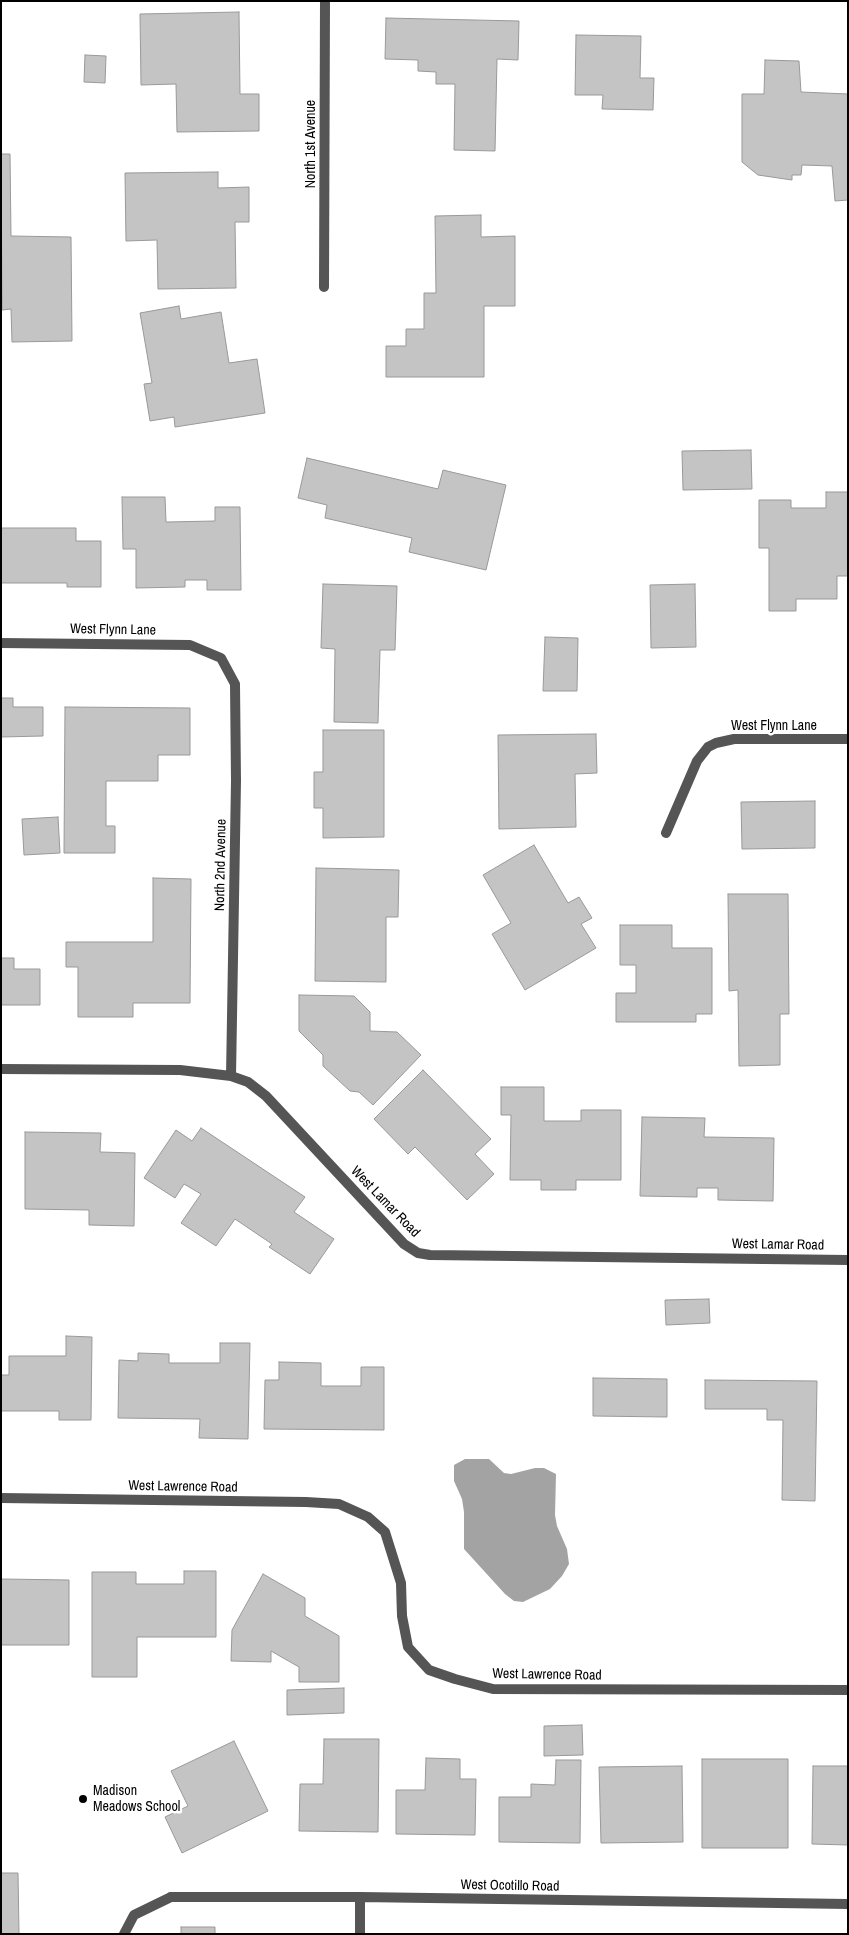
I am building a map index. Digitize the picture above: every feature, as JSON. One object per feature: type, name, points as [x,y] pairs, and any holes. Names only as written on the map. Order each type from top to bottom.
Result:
[{"type":"street","name":"North 1st Avenue","points":[[324,287],[325,1]]},
{"type":"street","name":"West Flynn Lane","points":[[1,643],[190,645],[220,658]]},
{"type":"street","name":"North 2nd Avenue","points":[[220,658],[235,684],[236,781],[230,1076]]},
{"type":"street","name":"West Flynn Lane","points":[[666,833],[697,761],[702,754],[716,743],[734,739],[848,739]]},
{"type":"street","name":"West Lamar Road","points":[[1,1069],[180,1070],[230,1076],[248,1082],[266,1096],[404,1244],[418,1253],[430,1255],[848,1260]]},
{"type":"street","name":"West Lawrence Road","points":[[1,1498],[339,1504],[368,1516],[385,1532],[401,1583],[402,1616],[408,1647],[429,1670],[492,1689],[848,1690]]},
{"type":"street","name":"West Ocotillo Road","points":[[124,1934],[134,1914],[171,1897],[360,1897],[848,1904]]},
{"type":"street","points":[[360,1897],[360,1934]]},
{"type":"shaded area","points":[[465,1459],[489,1459],[504,1473],[511,1474],[535,1468],[544,1468],[556,1474],[555,1515],[557,1526],[567,1549],[569,1564],[562,1576],[550,1589],[523,1602],[514,1601],[505,1594],[464,1549],[464,1512],[462,1499],[454,1481],[454,1465]]},
{"type":"building","points":[[239,12],[240,94],[259,94],[259,131],[177,132],[176,84],[141,85],[140,14]]},
{"type":"building","points":[[386,18],[519,21],[518,60],[497,59],[495,151],[454,150],[455,84],[436,84],[436,72],[418,71],[418,60],[385,59]]},
{"type":"building","points":[[576,35],[641,36],[640,78],[654,78],[653,110],[602,109],[603,95],[575,95]]},
{"type":"building","points":[[85,55],[106,56],[105,83],[84,82]]},
{"type":"building","points":[[765,60],[799,61],[801,92],[848,94],[848,200],[835,201],[832,166],[802,165],[801,175],[792,175],[792,180],[758,175],[742,162],[742,94],[764,94]]},
{"type":"building","points":[[1,154],[10,154],[11,236],[71,237],[72,341],[12,342],[11,309],[2,310]]},
{"type":"building","points":[[218,172],[218,188],[249,187],[249,222],[235,222],[236,288],[158,289],[157,240],[126,241],[125,173]]},
{"type":"building","points":[[481,215],[481,237],[515,236],[515,306],[484,306],[484,377],[386,377],[386,346],[406,346],[406,329],[424,329],[424,293],[436,293],[435,216]]},
{"type":"building","points":[[179,306],[181,319],[221,312],[229,363],[257,359],[265,413],[175,427],[174,417],[150,421],[144,384],[152,383],[140,313]]},
{"type":"building","points":[[751,450],[752,489],[683,490],[682,451]]},
{"type":"building","points":[[307,458],[438,489],[443,470],[506,485],[486,570],[409,552],[412,538],[325,518],[327,505],[298,498]]},
{"type":"building","points":[[826,492],[848,492],[848,576],[837,576],[837,599],[796,599],[796,611],[769,611],[769,548],[759,548],[759,500],[791,500],[791,508],[826,508]]},
{"type":"building","points":[[122,497],[165,497],[166,522],[215,521],[215,507],[240,507],[241,590],[207,590],[207,580],[185,580],[185,587],[136,588],[136,549],[123,549]]},
{"type":"building","points":[[1,528],[76,528],[76,541],[101,541],[101,587],[67,587],[67,583],[1,583]]},
{"type":"building","points":[[323,584],[397,586],[395,650],[380,650],[378,723],[334,722],[335,649],[321,648]]},
{"type":"building","points":[[695,584],[696,647],[651,648],[650,585]]},
{"type":"building","points":[[545,637],[578,638],[577,691],[543,691]]},
{"type":"building","points":[[1,698],[13,698],[13,707],[43,707],[43,736],[1,737]]},
{"type":"building","points":[[65,707],[190,708],[190,755],[158,755],[158,781],[106,781],[106,826],[115,826],[115,853],[64,853]]},
{"type":"building","points":[[323,730],[384,730],[384,837],[323,838],[323,808],[314,808],[314,772],[323,772]]},
{"type":"building","points":[[596,734],[597,773],[575,774],[576,827],[499,829],[498,735]]},
{"type":"building","points":[[815,801],[815,848],[742,849],[741,802]]},
{"type":"building","points":[[58,817],[60,853],[24,855],[22,819]]},
{"type":"building","points":[[534,845],[568,903],[579,897],[592,918],[581,924],[596,948],[525,990],[492,934],[511,923],[483,875]]},
{"type":"building","points":[[316,868],[399,870],[398,917],[386,917],[386,982],[315,981]]},
{"type":"building","points":[[153,878],[191,879],[190,1003],[133,1003],[133,1017],[78,1017],[78,967],[66,967],[66,942],[153,942]]},
{"type":"building","points":[[728,894],[788,894],[789,1014],[780,1014],[780,1065],[739,1066],[738,990],[729,991]]},
{"type":"building","points":[[620,925],[672,925],[672,948],[712,948],[712,1014],[696,1014],[696,1022],[616,1022],[616,993],[636,993],[636,965],[620,965]]},
{"type":"building","points":[[1,958],[14,958],[14,969],[40,969],[40,1005],[1,1005]]},
{"type":"building","points":[[299,995],[354,996],[370,1012],[370,1031],[397,1032],[421,1055],[373,1105],[359,1092],[350,1091],[323,1066],[323,1055],[299,1031]]},
{"type":"building","points":[[423,1070],[491,1139],[475,1154],[494,1174],[467,1200],[415,1147],[408,1154],[374,1119]]},
{"type":"building","points":[[501,1087],[544,1087],[544,1121],[581,1121],[581,1110],[621,1110],[621,1180],[576,1180],[576,1190],[541,1190],[541,1180],[510,1180],[511,1115],[501,1115]]},
{"type":"building","points":[[642,1117],[705,1118],[704,1137],[774,1138],[773,1201],[718,1200],[718,1188],[697,1188],[697,1197],[640,1196]]},
{"type":"building","points":[[201,1128],[305,1197],[294,1212],[334,1239],[310,1274],[269,1247],[272,1244],[235,1219],[216,1246],[181,1223],[201,1194],[184,1184],[175,1198],[144,1178],[176,1130],[192,1141]]},
{"type":"building","points":[[25,1132],[101,1133],[100,1152],[135,1153],[134,1226],[89,1225],[89,1210],[25,1209]]},
{"type":"building","points":[[709,1299],[710,1323],[666,1325],[665,1300]]},
{"type":"building","points":[[66,1336],[92,1337],[91,1420],[59,1420],[59,1411],[1,1411],[1,1375],[9,1375],[9,1356],[66,1356]]},
{"type":"building","points":[[220,1343],[250,1343],[248,1439],[199,1438],[200,1419],[118,1418],[119,1360],[138,1361],[138,1353],[169,1354],[169,1363],[220,1363]]},
{"type":"building","points":[[279,1362],[321,1363],[321,1386],[361,1386],[361,1367],[384,1367],[384,1430],[264,1429],[265,1380],[279,1380]]},
{"type":"building","points":[[593,1378],[667,1379],[667,1417],[593,1416]]},
{"type":"building","points":[[705,1380],[817,1381],[815,1501],[782,1500],[783,1420],[767,1420],[767,1409],[705,1409]]},
{"type":"building","points":[[184,1571],[216,1571],[216,1637],[137,1637],[137,1677],[92,1677],[92,1572],[136,1572],[136,1584],[184,1584]]},
{"type":"building","points":[[263,1574],[305,1598],[305,1616],[339,1636],[339,1682],[299,1682],[299,1667],[271,1651],[271,1662],[231,1661],[232,1630]]},
{"type":"building","points":[[1,1579],[69,1580],[69,1645],[1,1645]]},
{"type":"building","points":[[344,1688],[344,1713],[287,1715],[287,1690]]},
{"type":"building","points":[[582,1725],[583,1755],[544,1756],[544,1726]]},
{"type":"building","points":[[324,1739],[379,1739],[378,1832],[299,1831],[300,1784],[323,1784]]},
{"type":"building","points":[[234,1741],[268,1811],[182,1853],[165,1817],[188,1806],[171,1771]]},
{"type":"building","points":[[426,1758],[460,1759],[460,1779],[476,1779],[475,1835],[396,1834],[396,1790],[425,1790]]},
{"type":"building","points":[[702,1759],[788,1759],[788,1848],[702,1848]]},
{"type":"building","points":[[556,1760],[581,1760],[580,1843],[499,1842],[499,1797],[531,1797],[531,1784],[555,1785]]},
{"type":"building","points":[[682,1766],[683,1842],[601,1843],[599,1767]]},
{"type":"building","points":[[813,1766],[848,1766],[848,1845],[812,1844]]},
{"type":"building","points":[[1,1873],[18,1873],[19,1934],[1,1934]]},
{"type":"building","points":[[181,1927],[215,1927],[215,1934],[181,1934]]},
{"type":"place","name":"Madison Meadows School","points":[[83,1799]]}]
